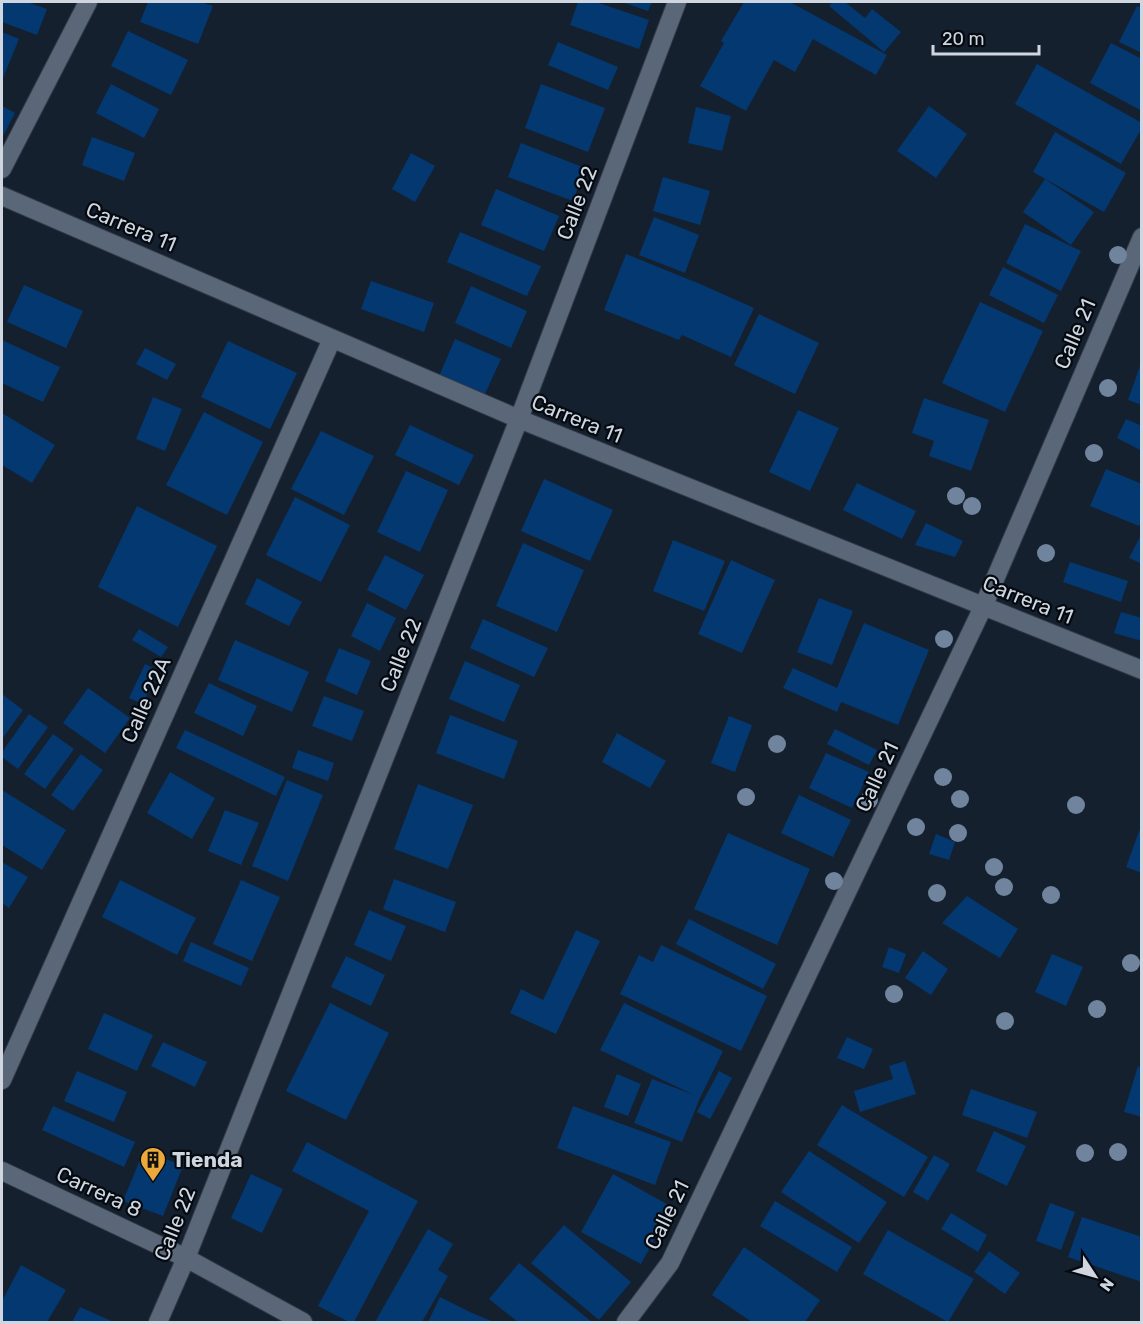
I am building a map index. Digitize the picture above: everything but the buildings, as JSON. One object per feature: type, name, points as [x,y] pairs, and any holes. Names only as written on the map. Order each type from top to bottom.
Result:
[{"type":"street","points":[[2,169],[88,2]]},
{"type":"street","name":"Calle 22","points":[[158,1323],[186,1258],[519,419],[677,2]]},
{"type":"street","name":"Carrera 11","points":[[2,196],[519,419],[1142,670]]},
{"type":"street","name":"Calle 21","points":[[626,1323],[670,1263],[983,607],[1142,237]]},
{"type":"street","name":"Calle 22A","points":[[2,1080],[332,339]]},
{"type":"street","name":"Carrera 8","points":[[2,1171],[186,1258],[303,1323]]},
{"type":"place","name":"Tienda","points":[[153,1183]]}]
